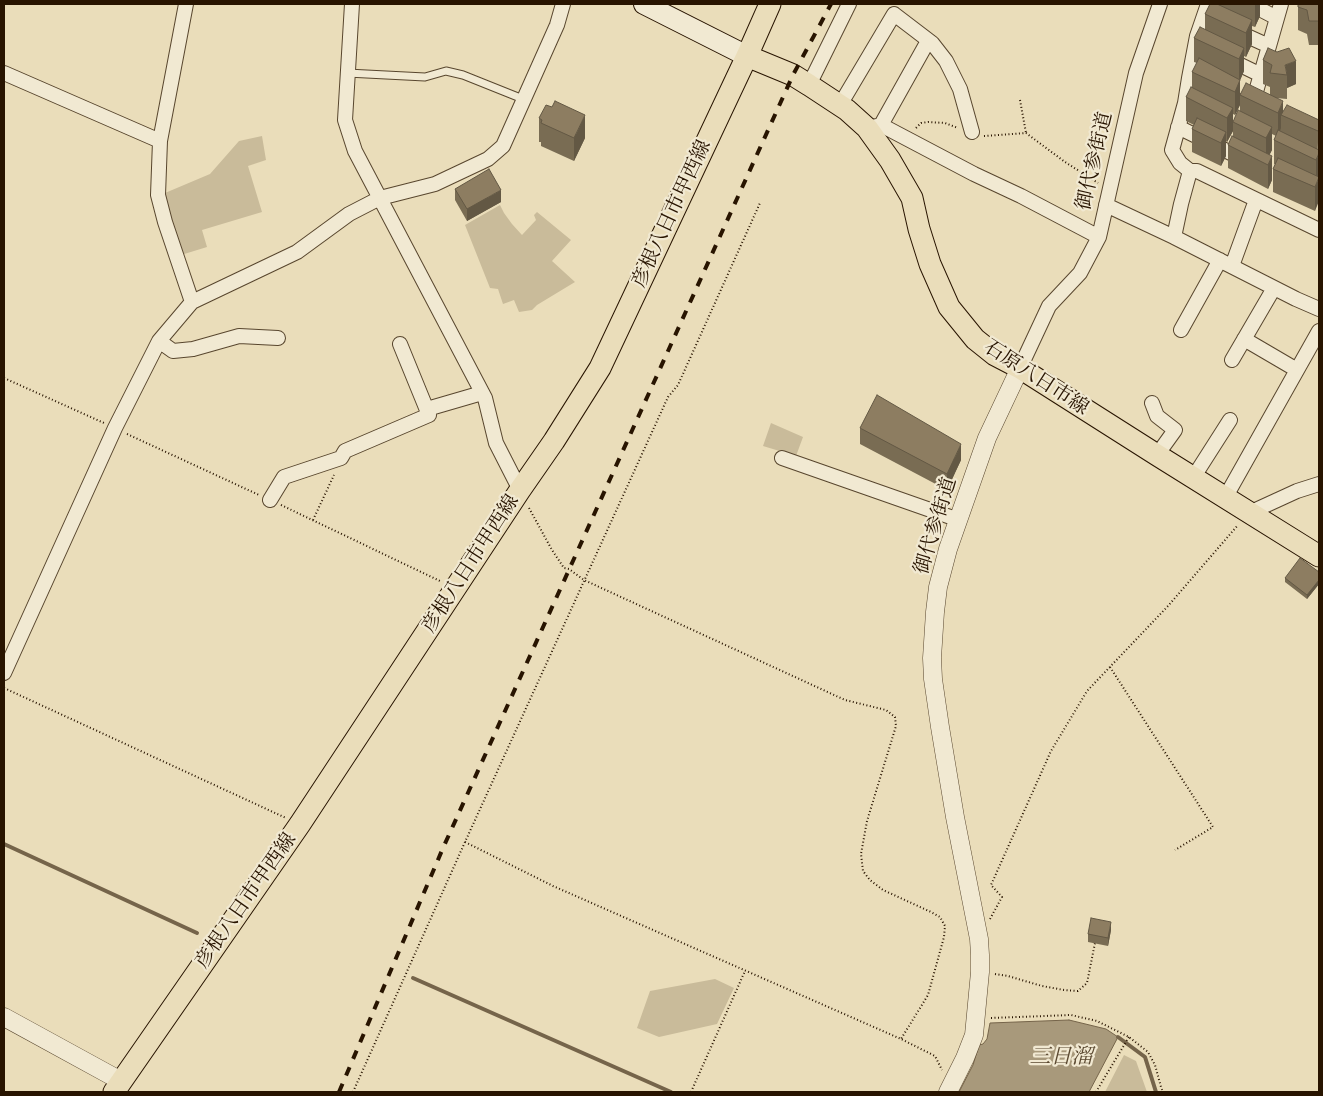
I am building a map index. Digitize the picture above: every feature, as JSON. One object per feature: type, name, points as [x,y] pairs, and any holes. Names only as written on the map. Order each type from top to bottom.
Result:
[{"type":"main road","points":[[644,4],[747,56]]},
{"type":"main road","name":"彦根八日市甲西線","points":[[118,1086],[300,824],[554,441],[600,368],[770,4]]},
{"type":"main road","name":"石原八日市線","points":[[747,56],[793,75],[874,126],[890,160],[912,198],[930,264],[949,308],[975,339],[995,355],[1020,368],[1319,556]]},
{"type":"street","points":[[186,4],[160,141],[158,195],[165,222],[192,302]]},
{"type":"street","points":[[352,4],[345,120],[355,151],[482,393],[496,443],[520,490]]},
{"type":"street","points":[[4,673],[115,428],[159,341],[192,302],[297,252],[349,214],[380,198],[435,184],[488,159],[503,146],[557,24],[563,4]]},
{"type":"street","points":[[810,85],[849,4]]},
{"type":"street","name":"御代参街道","points":[[949,1090],[974,1035],[980,972],[979,939],[955,817],[933,679],[932,658],[938,587],[948,550],[987,438],[1049,306],[1080,273],[1099,237],[1136,73],[1160,4]]},
{"type":"street","points":[[1250,4],[1277,18]]},
{"type":"street","points":[[1237,94],[1257,104],[1261,76],[1281,4]]},
{"type":"street","points":[[840,105],[894,14],[928,41],[946,61],[960,88],[972,132]]},
{"type":"street","points":[[1269,46],[1211,16],[1204,48],[1190,71],[1190,105],[1178,127],[1172,150],[1180,163],[1190,170],[1197,171],[1319,230]]},
{"type":"street","points":[[928,41],[874,126],[1021,196],[1099,237]]},
{"type":"street","points":[[1204,48],[1261,76]]},
{"type":"street","points":[[1190,71],[1206,79]]},
{"type":"street","points":[[4,73],[160,141]]},
{"type":"street","points":[[1178,127],[1258,166]]},
{"type":"street","points":[[1174,237],[1190,170]]},
{"type":"street","points":[[1232,266],[1256,200]]},
{"type":"street","points":[[1106,205],[1319,309]]},
{"type":"street","points":[[1181,330],[1220,260]]},
{"type":"street","points":[[1232,360],[1274,288]]},
{"type":"street","points":[[1225,498],[1319,331]]},
{"type":"street","points":[[159,341],[173,351],[193,349],[239,336],[278,338]]},
{"type":"street","points":[[1244,339],[1297,370]]},
{"type":"street","points":[[270,500],[284,477],[341,458],[345,451],[429,415],[400,344]]},
{"type":"street","points":[[427,409],[482,393]]},
{"type":"street","points":[[1152,403],[1157,416],[1175,430],[1157,455]]},
{"type":"street","points":[[1193,478],[1230,420]]},
{"type":"street","points":[[782,458],[959,520]]},
{"type":"street","points":[[1249,513],[1297,491],[1319,484]]},
{"type":"street","points":[[4,1017],[118,1086]]},
{"type":"lane","points":[[347,73],[426,77],[446,71],[463,75],[524,99]]},
{"type":"path","points":[[1020,100],[1026,133]]},
{"type":"path","points":[[912,131],[920,123],[928,122],[945,123],[985,136],[1026,133],[1065,162],[1110,191]]},
{"type":"path","points":[[353,1092],[668,396],[678,385],[760,204]]},
{"type":"path","points":[[4,378],[313,520],[455,588]]},
{"type":"path","points":[[313,520],[341,458]]},
{"type":"path","points":[[520,490],[552,550],[564,568],[569,569],[584,580],[845,700],[886,710],[895,717],[896,726],[867,821],[861,854],[863,871],[870,880],[883,890],[940,917],[945,926],[944,937],[928,995],[901,1039]]},
{"type":"path","points":[[979,939],[1002,898],[991,885],[1051,751],[1088,691],[1168,606],[1249,513]]},
{"type":"path","points":[[1110,667],[1214,827],[1175,850]]},
{"type":"path","points":[[4,688],[300,824]]},
{"type":"path","points":[[465,842],[553,886],[901,1039],[935,1056],[949,1090]]},
{"type":"path","points":[[980,972],[1008,976],[1042,986],[1078,991],[1086,983],[1095,943]]},
{"type":"path","points":[[691,1092],[746,971]]},
{"type":"path","points":[[976,1018],[1071,1015],[1097,1021],[1129,1037],[1148,1052],[1155,1065],[1163,1092]]},
{"type":"path","points":[[1096,1092],[1129,1037]]},
{"type":"shaded area","points":[[262,136],[266,160],[248,166],[262,212],[202,230],[207,247],[181,255],[165,193],[210,174],[239,141]]},
{"type":"shaded area","points":[[500,205],[512,224],[522,235],[536,220],[534,215],[537,212],[571,240],[552,261],[575,282],[532,310],[519,312],[514,300],[503,304],[498,289],[490,288],[465,225]]},
{"type":"shaded area","points":[[771,423],[803,437],[796,456],[763,446]]},
{"type":"shaded area","points":[[715,979],[734,988],[717,1024],[659,1037],[637,1028],[650,991]]},
{"type":"shaded area","points":[[1124,1055],[1136,1061],[1147,1092],[1105,1092]]},
{"type":"water","name":"三日溜","points":[[1069,1020],[1106,1029],[1118,1037],[1089,1092],[959,1092],[973,1065],[979,1045],[983,1044],[987,1039],[990,1023]]},
{"type":"building","points":[[1210,4],[1217,4],[1252,20],[1246,33],[1205,14]]},
{"type":"building","points":[[1298,4],[1319,4],[1319,21],[1309,21],[1307,10],[1298,7]]},
{"type":"building","points":[[1200,27],[1244,48],[1239,59],[1194,38]]},
{"type":"building","points":[[1268,48],[1277,52],[1289,48],[1296,61],[1285,65],[1287,75],[1270,73],[1272,65],[1263,60]]},
{"type":"building","points":[[1199,58],[1240,80],[1235,92],[1192,72]]},
{"type":"building","points":[[1246,83],[1283,101],[1278,113],[1240,95]]},
{"type":"building","points":[[1191,87],[1233,108],[1227,118],[1186,97]]},
{"type":"building","points":[[555,101],[585,115],[574,138],[541,123],[542,120],[539,118],[546,105],[552,107]]},
{"type":"building","points":[[1287,105],[1319,120],[1318,131],[1281,115]]},
{"type":"building","points":[[1238,110],[1272,127],[1266,138],[1233,122]]},
{"type":"building","points":[[1197,118],[1226,132],[1221,143],[1192,129]]},
{"type":"building","points":[[1278,130],[1319,150],[1316,160],[1274,140]]},
{"type":"building","points":[[1232,136],[1272,156],[1268,165],[1228,145]]},
{"type":"building","points":[[1278,158],[1319,177],[1315,187],[1273,169]]},
{"type":"building","points":[[489,169],[501,190],[467,209],[455,189]]},
{"type":"building","points":[[877,395],[961,444],[947,474],[860,428]]},
{"type":"building","points":[[1300,558],[1319,572],[1319,580],[1307,595],[1285,578]]},
{"type":"building","points":[[1091,918],[1111,922],[1108,938],[1088,934]]},
{"type":"waterway","points":[[4,844],[197,933]]},
{"type":"waterway","points":[[413,978],[671,1092]]},
{"type":"waterway","points":[[1118,1037],[1145,1057],[1156,1092]]},
{"type":"railway","points":[[339,1092],[443,848],[793,75],[831,4]]}]
